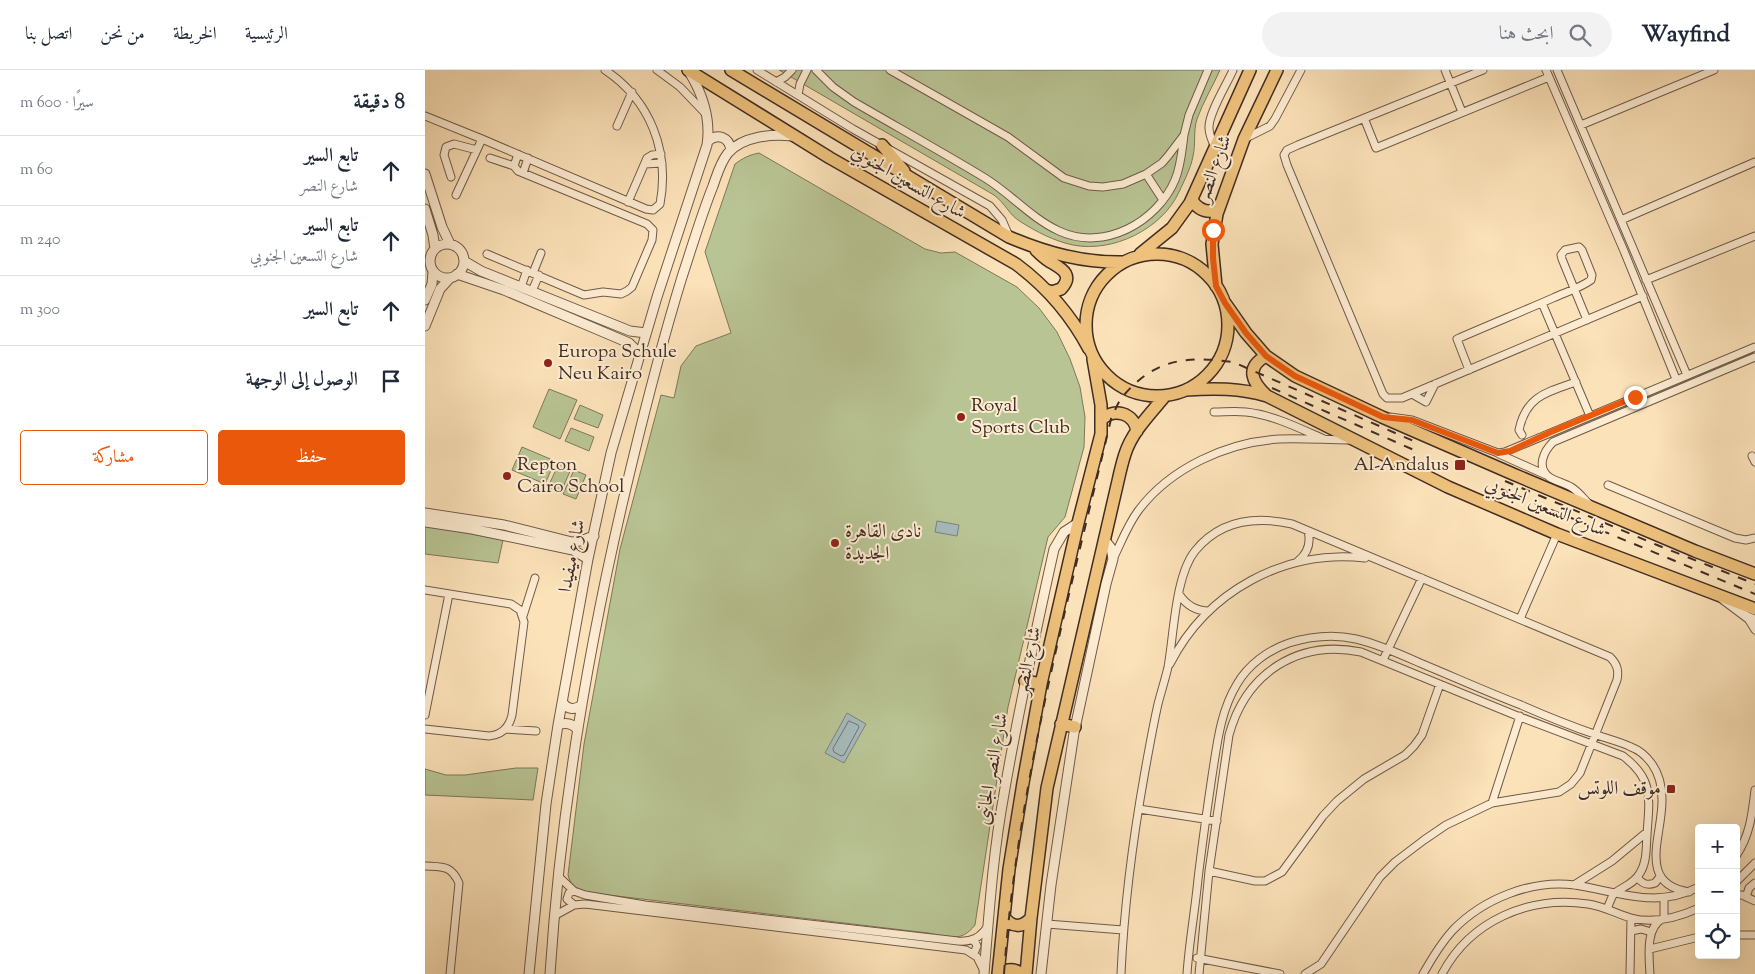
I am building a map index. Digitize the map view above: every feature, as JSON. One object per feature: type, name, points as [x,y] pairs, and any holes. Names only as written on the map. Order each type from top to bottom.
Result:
[{"type":"main road","name":"شارع التسعين الجنوبي","points":[[688,70],[794,136],[1016,264],[1046,290],[1070,318],[1091,354]]},
{"type":"main road","name":"شارع التسعين الجنوبي","points":[[731,70],[1009,237],[1057,254],[1082,260],[1124,262]]},
{"type":"main road","name":"شارع النصر","points":[[1137,257],[1172,228],[1192,200],[1250,70]]},
{"type":"main road","name":"شارع النصر","points":[[1216,286],[1212,244],[1218,210],[1244,139],[1277,70]]},
{"type":"main road","points":[[881,145],[910,178]]},
{"type":"main road","points":[[1192,200],[1196,206],[1203,210],[1210,212],[1218,210]]},
{"type":"main road","points":[[1033,246],[1046,259],[1063,270],[1066,275],[1066,281],[1061,289],[1055,292],[1046,290]]},
{"type":"main road","points":[[1151,254],[1167,254],[1183,259],[1207,275],[1216,286],[1225,303],[1228,318],[1227,334],[1221,356],[1207,376],[1186,390],[1165,396],[1153,396],[1129,391],[1115,383],[1103,372],[1091,354],[1085,324],[1088,303],[1101,281],[1111,270],[1137,257],[1151,254]]},
{"type":"main road","name":"شارع التسعين الجنوبي","points":[[1225,303],[1246,333],[1266,356],[1295,376],[1513,474],[1695,551],[1752,570]]},
{"type":"main road","name":"شارع النصر","points":[[999,974],[1004,917],[1023,783],[1041,684],[1078,523],[1098,448],[1101,420],[1091,354]]},
{"type":"main road","points":[[1266,356],[1256,364],[1253,374],[1256,384],[1267,396]]},
{"type":"main road","name":"شارع التسعين الجنوبي","points":[[1186,390],[1227,388],[1267,396],[1448,487],[1557,534],[1721,597],[1752,616]]},
{"type":"main road","points":[[1026,974],[1047,788],[1104,539],[1125,454],[1137,431],[1165,396]]},
{"type":"main road","points":[[1101,420],[1111,413],[1123,413],[1133,420],[1137,431]]},
{"type":"main road","points":[[1025,681],[1041,684]]},
{"type":"main road","points":[[1061,724],[1075,727]]},
{"type":"main road","points":[[1004,917],[1011,924],[1017,926],[1031,918]]},
{"type":"main road","points":[[999,974],[1012,970],[1022,974]]},
{"type":"street","points":[[425,116],[528,158],[628,202],[648,210],[653,210],[660,204],[662,192],[662,163],[656,135],[650,118],[632,92],[605,70]]},
{"type":"street","points":[[657,70],[680,87],[706,114]]},
{"type":"street","name":"شارع ميفيدا","points":[[529,974],[546,804],[593,536],[611,453],[646,334],[708,141],[706,114],[701,95],[688,70]]},
{"type":"street","points":[[757,70],[881,145],[989,206],[1002,220],[1009,237]]},
{"type":"street","points":[[776,82],[792,70]]},
{"type":"street","points":[[798,95],[800,84],[807,70]]},
{"type":"street","points":[[816,70],[833,87],[854,102],[987,179],[1008,193],[1042,222],[1062,233],[1089,238],[1113,235],[1143,220],[1163,200],[1177,173],[1184,135],[1192,107],[1208,70]]},
{"type":"street","points":[[890,70],[1008,137],[1064,178],[1089,186],[1103,187],[1123,184],[1146,174],[1162,163],[1184,135]]},
{"type":"street","points":[[1215,147],[1209,130],[1209,120],[1233,70]]},
{"type":"street","points":[[1244,139],[1269,126],[1301,70]]},
{"type":"street","points":[[1445,70],[1462,112]]},
{"type":"street","points":[[1483,70],[1292,147],[1286,152],[1285,160],[1383,394],[1393,400],[1402,398],[1643,296]]},
{"type":"street","points":[[1557,70],[1687,375]]},
{"type":"street","points":[[1581,125],[1714,70]]},
{"type":"street","points":[[1364,118],[1376,148],[1548,73],[1643,296],[1675,379]]},
{"type":"street","points":[[617,126],[632,92]]},
{"type":"street","points":[[1562,106],[1571,102]]},
{"type":"street","points":[[708,141],[714,137],[724,138],[729,142],[731,150],[742,143],[759,137],[770,135],[794,136]]},
{"type":"street","points":[[456,195],[482,139]]},
{"type":"street","points":[[451,177],[444,155],[446,147],[454,144],[477,150]]},
{"type":"street","name":"شارع ميفيدا","points":[[550,974],[558,876],[578,730],[602,594],[618,521],[665,334],[704,210],[720,166],[731,150]]},
{"type":"street","points":[[514,166],[517,154]]},
{"type":"street","points":[[628,202],[647,158],[652,154],[661,154]]},
{"type":"street","points":[[487,254],[585,295],[603,292],[624,293],[633,284],[652,240],[653,232],[647,224],[523,173],[514,166],[490,158]]},
{"type":"street","points":[[523,173],[528,158]]},
{"type":"street","points":[[1621,220],[1755,162]]},
{"type":"street","points":[[645,164],[662,163]]},
{"type":"street","points":[[425,174],[429,198],[450,244]]},
{"type":"street","points":[[1146,174],[1163,200]]},
{"type":"street","points":[[425,209],[435,249]]},
{"type":"street","points":[[1647,280],[1755,236]]},
{"type":"street","points":[[425,300],[432,284],[433,272],[429,260],[435,249],[444,244],[450,244],[461,252],[464,261],[461,271],[440,289],[425,326]]},
{"type":"street","points":[[1469,370],[1457,338],[1542,303],[1574,289],[1592,279],[1582,250],[1577,246],[1565,250],[1561,255],[1574,289],[1587,320]]},
{"type":"street","points":[[1624,251],[1633,248]]},
{"type":"street","points":[[521,287],[533,273],[541,254]]},
{"type":"street","points":[[464,261],[481,271],[612,324],[630,331],[646,334]]},
{"type":"street","points":[[433,272],[443,278],[453,276],[504,290],[608,334],[629,344],[640,354]]},
{"type":"street","points":[[532,291],[533,273]]},
{"type":"street","points":[[1542,303],[1590,416]]},
{"type":"street","points":[[588,325],[592,315]]},
{"type":"street","points":[[608,334],[612,324]]},
{"type":"street","points":[[1498,453],[1510,451],[1559,428],[1755,347]]},
{"type":"street","points":[[1667,356],[1677,352]]},
{"type":"street","points":[[1549,477],[1543,467],[1543,457],[1549,446],[1563,437],[1755,357]]},
{"type":"street","points":[[1522,435],[1519,430],[1520,425],[1534,399],[1554,389],[1576,382]]},
{"type":"street","points":[[1412,394],[1426,402],[1435,384]]},
{"type":"street","points":[[1214,412],[1246,412],[1300,428],[1327,440]]},
{"type":"street","points":[[1383,417],[1412,420],[1498,453],[1571,486],[1591,506]]},
{"type":"street","points":[[1559,428],[1563,437]]},
{"type":"street","points":[[1041,974],[1064,791],[1075,727],[1106,584],[1113,559],[1127,528],[1137,512],[1163,485],[1198,462],[1238,446],[1279,440],[1354,440]]},
{"type":"street","points":[[1608,485],[1735,538],[1746,540],[1755,538]]},
{"type":"street","points":[[425,513],[513,532],[572,542],[593,536]]},
{"type":"street","points":[[1121,974],[1123,930],[1139,809],[1158,704],[1167,670],[1182,579],[1187,564],[1195,551],[1206,540],[1236,523],[1255,519],[1292,524],[1520,619],[1610,657],[1616,663],[1619,672],[1592,745],[1576,779],[1559,792],[1492,803],[1446,825],[1395,862],[1373,886],[1321,964],[1316,969],[1305,974]]},
{"type":"street","points":[[425,522],[513,532],[573,550],[589,560]]},
{"type":"street","name":"شارع النصر الجانبى","points":[[984,972],[993,867],[1003,795],[1025,681],[1054,549],[1064,532],[1078,523]]},
{"type":"street","points":[[1298,562],[1305,554],[1309,545],[1308,531]]},
{"type":"street","points":[[1520,619],[1557,534]]},
{"type":"street","points":[[1104,539],[1111,548],[1113,559]]},
{"type":"street","points":[[1167,670],[1181,644],[1209,611],[1246,582],[1279,567],[1298,562],[1335,556],[1373,558]]},
{"type":"street","points":[[505,730],[510,723],[512,715],[524,622],[523,616],[535,578]]},
{"type":"street","points":[[1383,660],[1422,578]]},
{"type":"street","points":[[425,590],[511,604],[523,616]]},
{"type":"street","points":[[425,715],[449,594]]},
{"type":"street","points":[[1179,594],[1192,607],[1209,611]]},
{"type":"street","points":[[1752,616],[1755,630]]},
{"type":"street","points":[[1187,974],[1205,819],[1221,720],[1236,685],[1246,671],[1262,657],[1277,648],[1304,639],[1336,636],[1359,640],[1388,650],[1595,735],[1632,747],[1643,754],[1658,775],[1661,787],[1662,800],[1656,858],[1660,877],[1672,888],[1689,892]]},
{"type":"street","points":[[1199,974],[1209,871],[1232,723],[1242,701],[1259,679],[1282,663],[1299,655],[1317,650],[1353,650],[1383,660],[1623,756],[1634,764],[1643,775],[1648,788],[1650,802],[1644,864],[1637,877],[1624,888],[1614,893],[1607,909]]},
{"type":"street","points":[[1209,871],[1255,881],[1265,881],[1282,872],[1323,816],[1337,801],[1364,779],[1405,755],[1414,746],[1421,735],[1439,684]]},
{"type":"street","points":[[563,703],[570,708],[582,705]]},
{"type":"street","points":[[1519,705],[1514,708],[1520,716]]},
{"type":"street","points":[[1520,716],[1530,713],[1529,709]]},
{"type":"street","points":[[1492,803],[1520,716]]},
{"type":"street","points":[[559,725],[567,724],[578,730]]},
{"type":"street","points":[[425,730],[489,736],[505,730],[536,730]]},
{"type":"street","points":[[1740,851],[1745,844],[1751,824],[1755,790]]},
{"type":"street","points":[[1139,809],[1217,821]]},
{"type":"street","points":[[1574,885],[1612,861],[1647,832]]},
{"type":"street","points":[[1740,878],[1755,863]]},
{"type":"street","points":[[425,866],[445,867],[455,873],[459,883],[449,972]]},
{"type":"street","points":[[558,876],[580,894],[645,905],[958,941],[972,940],[984,932],[988,926]]},
{"type":"street","points":[[1637,877],[1643,884],[1647,885],[1655,883],[1660,877]]},
{"type":"street","points":[[1747,897],[1749,888],[1755,883]]},
{"type":"street","points":[[1423,974],[1443,942],[1461,923],[1481,907],[1523,889],[1548,885],[1574,885],[1637,898],[1664,898],[1695,889]]},
{"type":"street","points":[[574,891],[569,893],[567,899],[574,905]]},
{"type":"street","points":[[1740,896],[1755,901]]},
{"type":"street","points":[[1664,898],[1664,918]]},
{"type":"street","points":[[1442,974],[1459,948],[1472,935],[1495,920],[1519,909],[1555,902],[1588,904],[1643,920],[1664,918],[1695,910]]},
{"type":"street","points":[[554,916],[574,905],[585,904],[966,950],[977,958],[984,972]]},
{"type":"street","points":[[1631,918],[1631,974]]},
{"type":"street","points":[[1650,974],[1651,932],[1656,923],[1664,918]]},
{"type":"street","points":[[1047,924],[1123,930]]},
{"type":"street","points":[[1631,931],[1641,929],[1651,932]]},
{"type":"street","points":[[1740,935],[1755,936]]},
{"type":"street","points":[[1650,949],[1695,938]]},
{"type":"street","points":[[971,953],[975,951],[977,946],[972,940]]},
{"type":"street","points":[[1190,957],[1280,974]]},
{"type":"green space","points":[[779,70],[1220,70],[1197,119],[1191,165],[1171,205],[1149,227],[1135,235],[1120,242],[1088,247],[1059,241],[1033,229],[1017,219],[994,195]]},
{"type":"green space","name":"نادى القاهرة الجديدة","points":[[759,153],[925,249],[941,253],[955,252],[1017,287],[1039,308],[1057,332],[1070,359],[1080,387],[1085,417],[1084,447],[1065,517],[1048,537],[1008,707],[975,925],[970,931],[959,936],[948,937],[928,933],[583,892],[573,885],[568,875],[584,744],[620,549],[661,395],[674,398],[681,366],[696,346],[731,333],[705,252],[735,164],[746,157]]},
{"type":"green space","points":[[549,389],[577,400],[560,439],[533,427]]},
{"type":"green space","points":[[580,405],[603,415],[598,428],[574,419]]},
{"type":"green space","points":[[571,428],[594,437],[589,451],[565,441]]},
{"type":"green space","points":[[522,447],[555,461],[545,484],[512,470]]},
{"type":"green space","points":[[559,463],[571,469],[561,492],[548,487]]},
{"type":"green space","points":[[574,470],[586,475],[576,499],[563,494]]},
{"type":"green space","points":[[425,525],[503,540],[498,563],[425,554]]},
{"type":"green space","points":[[516,768],[538,768],[533,800],[425,795],[425,769],[446,775],[465,775]]},
{"type":"water","points":[[937,521],[959,525],[957,536],[935,532]]},
{"type":"water","points":[[847,713],[866,724],[844,763],[825,753]]},
{"type":"railway","points":[[1004,974],[1020,834],[1046,695],[1111,419],[1122,397],[1148,373],[1174,362],[1201,359],[1233,362],[1418,443]]},
{"type":"railway","points":[[1272,388],[1414,450]]},
{"type":"railway","points":[[1505,481],[1755,584]]},
{"type":"railway","points":[[1501,489],[1755,594]]},
{"type":"place","name":"Europa Schule Neu Kairo","points":[[548,363]]},
{"type":"place","name":"Royal Sports Club","points":[[961,417]]},
{"type":"place","name":"Al-Andalus","points":[[1460,465]]},
{"type":"place","name":"Repton Cairo School","points":[[507,476]]},
{"type":"place","name":"نادى القاهرة الجديدة","points":[[835,543]]},
{"type":"place","name":"موقف اللوتس","points":[[1671,789]]},
{"type":"route","points":[[1213,230],[1212,244],[1216,286],[1238,323],[1255,344],[1266,356],[1295,376],[1383,417],[1412,420],[1498,453],[1510,451],[1635,397]]}]
